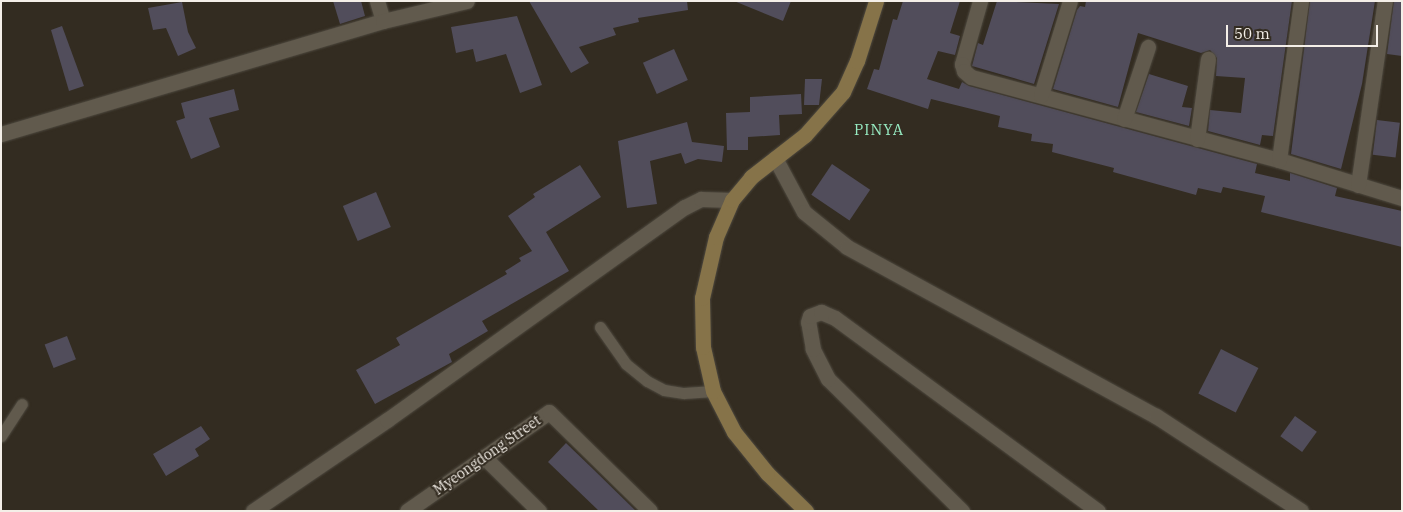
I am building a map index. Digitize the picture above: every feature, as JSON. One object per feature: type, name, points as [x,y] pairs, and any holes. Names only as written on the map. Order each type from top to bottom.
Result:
[{"type":"street","points":[[377,1],[384,21]]},
{"type":"street","points":[[1,134],[384,21],[467,1]]},
{"type":"street","points":[[806,511],[767,473],[734,432],[713,391],[703,347],[702,298],[716,237],[732,200],[751,177],[806,135],[843,92],[857,61],[876,1]]},
{"type":"street","points":[[980,1],[962,64],[964,71],[971,77],[1279,160],[1402,198]]},
{"type":"street","points":[[1041,95],[1070,1]]},
{"type":"street","points":[[1279,160],[1301,1]]},
{"type":"street","points":[[1358,185],[1384,1]]},
{"type":"street","points":[[1124,119],[1148,47]]},
{"type":"street","points":[[1197,139],[1208,59]]},
{"type":"street","points":[[775,158],[804,212],[847,247],[1156,416],[1301,511]]},
{"type":"street","points":[[253,511],[387,420],[685,207],[701,199],[732,200]]},
{"type":"street","points":[[962,511],[828,379],[813,349],[808,322],[810,316],[821,312],[835,318],[1098,511]]},
{"type":"street","name":"Myeongdong Street","points":[[418,508],[484,457],[549,412],[650,511]]},
{"type":"street","points":[[484,457],[539,511]]},
{"type":"lane","points":[[600,327],[626,364],[646,381],[664,390],[684,393],[713,391]]},
{"type":"lane","points":[[1,436],[22,404]]},
{"type":"building","points":[[333,1],[361,1],[365,16],[340,24]]},
{"type":"building","points":[[529,1],[687,1],[688,10],[638,18],[639,22],[613,28],[616,35],[579,47],[589,63],[571,73]]},
{"type":"building","points":[[734,1],[791,1],[783,21]]},
{"type":"building","points":[[903,1],[960,1],[950,33],[960,36],[955,55],[938,51],[927,79],[959,89],[962,82],[969,86],[1257,164],[1255,173],[1290,181],[1290,173],[1337,188],[1335,196],[1402,211],[1402,247],[1261,212],[1265,196],[1223,187],[1221,193],[1198,188],[1196,195],[1113,172],[1114,168],[1052,152],[1053,144],[1031,141],[1032,134],[998,127],[1000,116],[931,99],[928,109],[867,89],[874,69],[879,70],[893,19],[897,20]]},
{"type":"building","points":[[997,1],[1059,4],[1034,84],[972,66],[978,43],[983,45]]},
{"type":"building","points":[[1086,1],[1292,1],[1273,136],[1262,135],[1260,145],[1208,131],[1210,110],[1241,113],[1245,78],[1216,76],[1217,58],[1210,50],[1201,53],[1138,33],[1118,107],[1053,89],[1077,10],[1080,6],[1085,7]]},
{"type":"building","points":[[1310,1],[1375,1],[1362,84],[1341,169],[1291,154]]},
{"type":"building","points":[[1394,1],[1402,2],[1402,56],[1387,54]]},
{"type":"building","points":[[182,2],[188,32],[196,48],[178,56],[166,28],[153,30],[148,8]]},
{"type":"building","points":[[517,16],[542,85],[520,93],[506,54],[476,62],[473,49],[456,53],[451,27]]},
{"type":"building","points":[[62,26],[84,86],[69,91],[51,30]]},
{"type":"building","points":[[674,49],[688,80],[657,94],[643,63]]},
{"type":"building","points":[[1149,74],[1188,86],[1182,107],[1192,108],[1189,126],[1136,112]]},
{"type":"building","points":[[805,79],[822,79],[819,105],[804,105]]},
{"type":"building","points":[[234,89],[239,110],[209,118],[220,147],[191,159],[176,121],[185,118],[181,103]]},
{"type":"building","points":[[801,94],[802,114],[779,115],[780,135],[748,137],[748,150],[727,150],[726,113],[750,112],[750,97]]},
{"type":"building","points":[[1377,120],[1400,123],[1396,158],[1373,155]]},
{"type":"building","points":[[687,122],[692,142],[724,146],[722,162],[698,159],[685,164],[681,153],[650,161],[657,204],[627,208],[618,141]]},
{"type":"building","points":[[832,164],[870,190],[849,220],[811,195]]},
{"type":"building","points":[[580,165],[601,197],[546,232],[569,271],[482,321],[488,331],[449,354],[452,362],[375,404],[356,370],[400,345],[396,338],[507,274],[505,271],[521,261],[519,258],[532,251],[508,216],[535,197],[533,194]]},
{"type":"building","points":[[376,192],[391,227],[358,241],[343,206]]},
{"type":"building","points":[[67,336],[76,359],[54,368],[45,345]]},
{"type":"building","points":[[1221,349],[1258,368],[1236,413],[1198,394]]},
{"type":"building","points":[[1295,416],[1317,432],[1302,452],[1280,436]]},
{"type":"building","points":[[201,426],[210,439],[195,449],[199,456],[166,476],[153,454]]},
{"type":"building","points":[[566,443],[636,511],[599,511],[548,462]]},
{"type":"district","name":"PINYA","points":[[879,130]]}]
